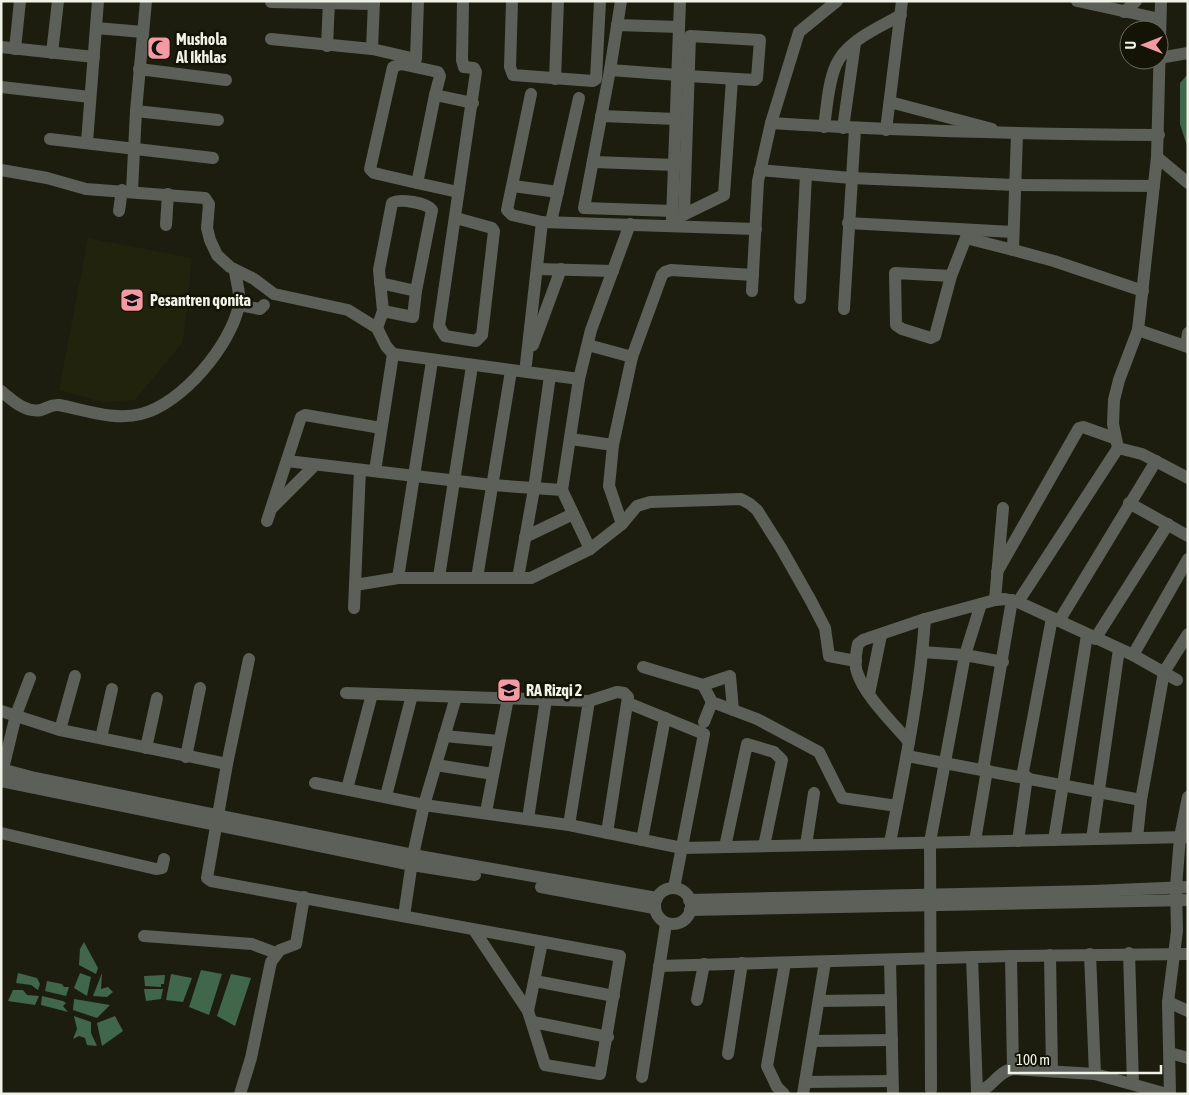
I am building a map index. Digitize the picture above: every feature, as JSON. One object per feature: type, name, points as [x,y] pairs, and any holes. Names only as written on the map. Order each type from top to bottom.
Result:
[{"type":"street","points":[[15,49],[20,1]]},
{"type":"street","points":[[52,53],[58,1]]},
{"type":"street","points":[[87,142],[98,1]]},
{"type":"street","points":[[119,211],[127,190],[133,147],[146,1]]},
{"type":"street","points":[[271,39],[372,49],[417,59],[418,1]]},
{"type":"street","points":[[456,218],[492,228],[494,231],[482,335],[476,340],[445,336],[439,326],[476,72],[474,68],[464,67],[462,60],[463,1]]},
{"type":"street","points":[[512,1],[511,72],[514,75],[595,80],[600,1]]},
{"type":"street","points":[[554,78],[558,1]]},
{"type":"street","points":[[621,1],[594,162],[584,206],[586,209],[676,218],[756,229]]},
{"type":"street","points":[[676,218],[683,75],[679,27],[680,1]]},
{"type":"street","points":[[752,291],[760,170],[771,123],[799,32],[837,1]]},
{"type":"street","points":[[886,130],[902,1]]},
{"type":"street","points":[[1078,1],[1160,19],[1161,1]]},
{"type":"street","points":[[1124,12],[1136,1]]},
{"type":"street","points":[[271,2],[374,3],[372,49]]},
{"type":"street","points":[[327,46],[329,3]]},
{"type":"street","points":[[824,126],[834,72],[841,57],[855,42],[901,15]]},
{"type":"street","points":[[617,25],[679,27]]},
{"type":"street","points":[[96,28],[143,32]]},
{"type":"street","points":[[610,70],[683,75],[732,78],[752,80],[758,78],[760,43],[758,38],[690,36],[683,75],[676,119],[674,165],[676,218]]},
{"type":"street","points":[[844,309],[850,178],[849,128],[855,42]]},
{"type":"street","points":[[1,47],[94,57]]},
{"type":"street","points":[[1169,56],[1188,53]]},
{"type":"street","points":[[417,184],[440,76],[438,72],[400,64],[393,67],[370,169],[374,173],[417,184],[458,192]]},
{"type":"street","points":[[139,70],[226,80]]},
{"type":"street","points":[[975,842],[985,770],[1015,601],[1116,443],[1112,416],[1114,400],[1119,380],[1138,330],[1143,291],[1157,157],[1159,70]]},
{"type":"street","points":[[531,94],[507,210],[509,213],[547,222],[630,224],[676,218],[724,195],[732,78]]},
{"type":"street","points":[[1,87],[90,97]]},
{"type":"street","points":[[435,95],[472,103]]},
{"type":"street","points":[[525,368],[536,269],[547,222],[558,192],[579,98]]},
{"type":"street","points":[[890,102],[990,128],[996,134]]},
{"type":"street","points":[[136,111],[218,120]]},
{"type":"street","points":[[601,116],[676,119]]},
{"type":"street","points":[[771,123],[996,134],[1158,135]]},
{"type":"street","points":[[1013,250],[1017,134]]},
{"type":"street","points":[[50,139],[133,147],[213,158]]},
{"type":"street","points":[[1157,157],[1188,183]]},
{"type":"street","points":[[594,162],[674,165]]},
{"type":"street","points":[[1,170],[47,178],[86,188],[168,194],[208,200],[207,228],[210,240],[217,255],[235,271],[254,279],[274,294],[348,310],[377,328],[386,346],[393,354],[472,366],[511,370],[525,368],[550,376],[579,379]]},
{"type":"street","points":[[760,170],[850,178],[1015,185],[1154,186]]},
{"type":"street","points":[[800,298],[806,174]]},
{"type":"street","points":[[513,186],[558,192]]},
{"type":"street","points":[[166,225],[168,194]]},
{"type":"street","points":[[377,328],[383,311],[379,270],[392,203],[398,200],[428,206],[432,210],[416,291],[413,317],[383,311]]},
{"type":"street","points":[[848,223],[967,234],[1013,232]]},
{"type":"street","points":[[590,549],[562,490],[579,379],[588,345],[630,224]]},
{"type":"street","points":[[967,234],[1143,291]]},
{"type":"street","points":[[951,276],[895,273],[895,321],[899,328],[933,338],[951,276],[967,234]]},
{"type":"street","points":[[536,269],[613,271]]},
{"type":"street","points":[[525,368],[561,270]]},
{"type":"street","points":[[1,391],[22,407],[34,410],[58,405],[110,415],[142,414],[174,397],[195,379],[212,358],[239,305],[235,271]]},
{"type":"street","points":[[622,524],[609,486],[613,445],[632,357],[665,272],[753,275]]},
{"type":"street","points":[[380,283],[416,291]]},
{"type":"street","points":[[239,305],[260,309],[264,304]]},
{"type":"street","points":[[1138,330],[1187,342]]},
{"type":"street","points":[[588,345],[632,357]]},
{"type":"street","points":[[375,471],[393,354]]},
{"type":"street","points":[[398,578],[416,475],[432,361]]},
{"type":"street","points":[[439,578],[456,481],[472,366]]},
{"type":"street","points":[[477,578],[511,370]]},
{"type":"street","points":[[518,578],[534,489],[550,376]]},
{"type":"street","points":[[315,466],[268,516],[301,417],[305,415],[381,428]]},
{"type":"street","points":[[997,572],[1079,428],[1083,427],[1188,478]]},
{"type":"street","points":[[571,438],[613,445]]},
{"type":"street","points":[[287,461],[315,466],[416,475],[492,485],[562,490]]},
{"type":"street","points":[[1018,841],[1024,777],[1055,619],[1156,461]]},
{"type":"street","points":[[354,608],[360,470]]},
{"type":"street","points":[[355,585],[398,578],[531,578],[590,549],[622,524],[637,506],[650,502],[741,499],[757,510],[781,548],[825,628],[830,656],[856,662]]},
{"type":"street","points":[[1129,503],[1188,536]]},
{"type":"street","points":[[995,600],[1002,508]]},
{"type":"street","points":[[525,537],[573,514]]},
{"type":"street","points":[[1054,840],[1091,637],[1168,524]]},
{"type":"street","points":[[1133,655],[1188,559]]},
{"type":"street","points":[[909,742],[869,694],[856,671],[858,644],[863,640],[925,619],[995,600],[1015,601],[1133,655],[1177,680]]},
{"type":"street","points":[[931,1090],[930,842],[943,762],[965,655],[981,604]]},
{"type":"street","points":[[890,843],[907,756],[925,619]]},
{"type":"street","points":[[1137,838],[1141,800],[1164,672],[1188,634]]},
{"type":"street","points":[[869,694],[881,635]]},
{"type":"street","points":[[1092,839],[1120,649]]},
{"type":"street","points":[[922,652],[965,655],[1003,662]]},
{"type":"street","points":[[249,659],[227,764],[207,878],[211,881],[304,896],[474,930],[620,956],[608,1037],[600,1074],[547,1065],[544,1062],[531,1017],[474,930]]},
{"type":"street","points":[[643,667],[703,685],[730,676],[733,710]]},
{"type":"street","points":[[60,730],[75,676]]},
{"type":"street","points":[[30,678],[16,715],[2,774],[413,860],[656,903]]},
{"type":"street","points":[[703,685],[712,702],[757,719],[819,752],[842,798],[897,806]]},
{"type":"street","points":[[186,757],[200,688]]},
{"type":"street","points":[[101,738],[112,689]]},
{"type":"street","points":[[346,693],[589,701],[621,692],[626,694],[628,703],[607,833]]},
{"type":"street","points":[[347,789],[372,694]]},
{"type":"street","points":[[386,796],[412,695]]},
{"type":"street","points":[[404,916],[424,805],[456,697]]},
{"type":"street","points":[[146,748],[157,698]]},
{"type":"street","points":[[486,812],[508,698]]},
{"type":"street","points":[[528,819],[546,699]]},
{"type":"street","points":[[569,825],[589,701]]},
{"type":"street","points":[[704,722],[712,702]]},
{"type":"street","points":[[628,703],[704,734],[674,888]]},
{"type":"street","points":[[1,711],[60,730],[227,764]]},
{"type":"street","points":[[642,840],[665,718]]},
{"type":"street","points":[[444,736],[500,741]]},
{"type":"street","points":[[725,847],[747,744],[774,752],[782,760],[764,846]]},
{"type":"street","points":[[907,756],[1141,800]]},
{"type":"street","points":[[436,765],[493,774]]},
{"type":"street","points":[[315,783],[424,805],[486,812],[569,825],[682,848],[1184,837]]},
{"type":"street","points":[[806,846],[814,794]]},
{"type":"street","points":[[972,957],[975,1089],[979,1091],[985,1090],[1002,1072],[1013,1069],[1094,1074],[1169,1094],[1168,1002],[1172,956],[1182,900],[1184,837],[1188,796]]},
{"type":"street","points":[[1,833],[156,869],[162,868],[164,859]]},
{"type":"street","points":[[930,900],[1182,887]]},
{"type":"street","points":[[674,888],[683,892],[690,905],[681,923],[666,924],[658,917],[656,903],[664,890],[674,888]]},
{"type":"street","points":[[240,1094],[251,1058],[272,962],[276,953],[296,944],[304,896]]},
{"type":"street","points":[[690,905],[930,900],[1182,900]]},
{"type":"street","points":[[642,1077],[666,924]]},
{"type":"street","points":[[144,936],[252,944],[276,953]]},
{"type":"street","points":[[531,1017],[542,942]]},
{"type":"street","points":[[1129,953],[1133,1084]]},
{"type":"street","points":[[659,966],[1129,953],[1172,956],[1188,954]]},
{"type":"street","points":[[1090,954],[1094,1074]]},
{"type":"street","points":[[1050,955],[1052,1071]]},
{"type":"street","points":[[1011,956],[1013,1069]]},
{"type":"street","points":[[825,962],[804,1088],[893,1087],[890,960]]},
{"type":"street","points":[[728,1054],[742,963]]},
{"type":"street","points":[[784,1094],[777,1087],[767,1066],[785,963]]},
{"type":"street","points":[[697,1000],[704,964]]},
{"type":"street","points":[[535,981],[614,996]]},
{"type":"street","points":[[818,1001],[891,1000]]},
{"type":"street","points":[[1168,1002],[1188,1011]]},
{"type":"street","points":[[531,1017],[608,1037]]},
{"type":"street","points":[[812,1041],[892,1040]]},
{"type":"street","points":[[1170,1053],[1188,1058]]},
{"type":"shaded area","points":[[1188,74],[1188,149],[1180,124],[1180,83]]},
{"type":"shaded area","name":"Pesantren qonita","points":[[88,238],[192,258],[183,342],[135,400],[102,402],[59,390]]},
{"type":"shaded area","points":[[84,942],[98,968],[96,974],[79,965],[80,949]]},
{"type":"shaded area","points":[[201,970],[222,974],[209,1015],[189,1007]]},
{"type":"shaded area","points":[[18,973],[37,978],[40,984],[38,990],[31,985],[16,983]]},
{"type":"shaded area","points":[[80,973],[91,977],[87,996],[74,988]]},
{"type":"shaded area","points":[[102,973],[101,989],[108,987],[113,992],[107,997],[93,996]]},
{"type":"shaded area","points":[[171,974],[192,978],[183,1002],[166,1000]]},
{"type":"shaded area","points":[[231,974],[251,978],[235,1026],[217,1016]]},
{"type":"shaded area","points":[[165,975],[164,984],[161,984],[161,987],[145,986],[144,976]]},
{"type":"shaded area","points":[[47,981],[69,987],[66,996],[45,991]]},
{"type":"shaded area","points":[[144,989],[163,989],[161,999],[146,1001]]},
{"type":"shaded area","points":[[13,990],[23,990],[27,995],[39,996],[35,1005],[8,1001]]},
{"type":"shaded area","points":[[42,996],[63,1001],[66,1003],[63,1006],[68,1012],[41,1005]]},
{"type":"shaded area","points":[[74,999],[110,1005],[97,1018],[73,1010]]},
{"type":"shaded area","points":[[74,1016],[91,1022],[91,1033],[97,1046],[87,1045],[85,1038],[79,1036],[73,1039],[77,1029]]},
{"type":"shaded area","points":[[115,1016],[123,1031],[102,1046],[97,1023]]},
{"type":"place","name":"Mushola Al Ikhlas","points":[[159,48]]},
{"type":"place","name":"Pesantren qonita","points":[[132,300]]},
{"type":"place","name":"RA Rizqi 2","points":[[509,690]]}]
